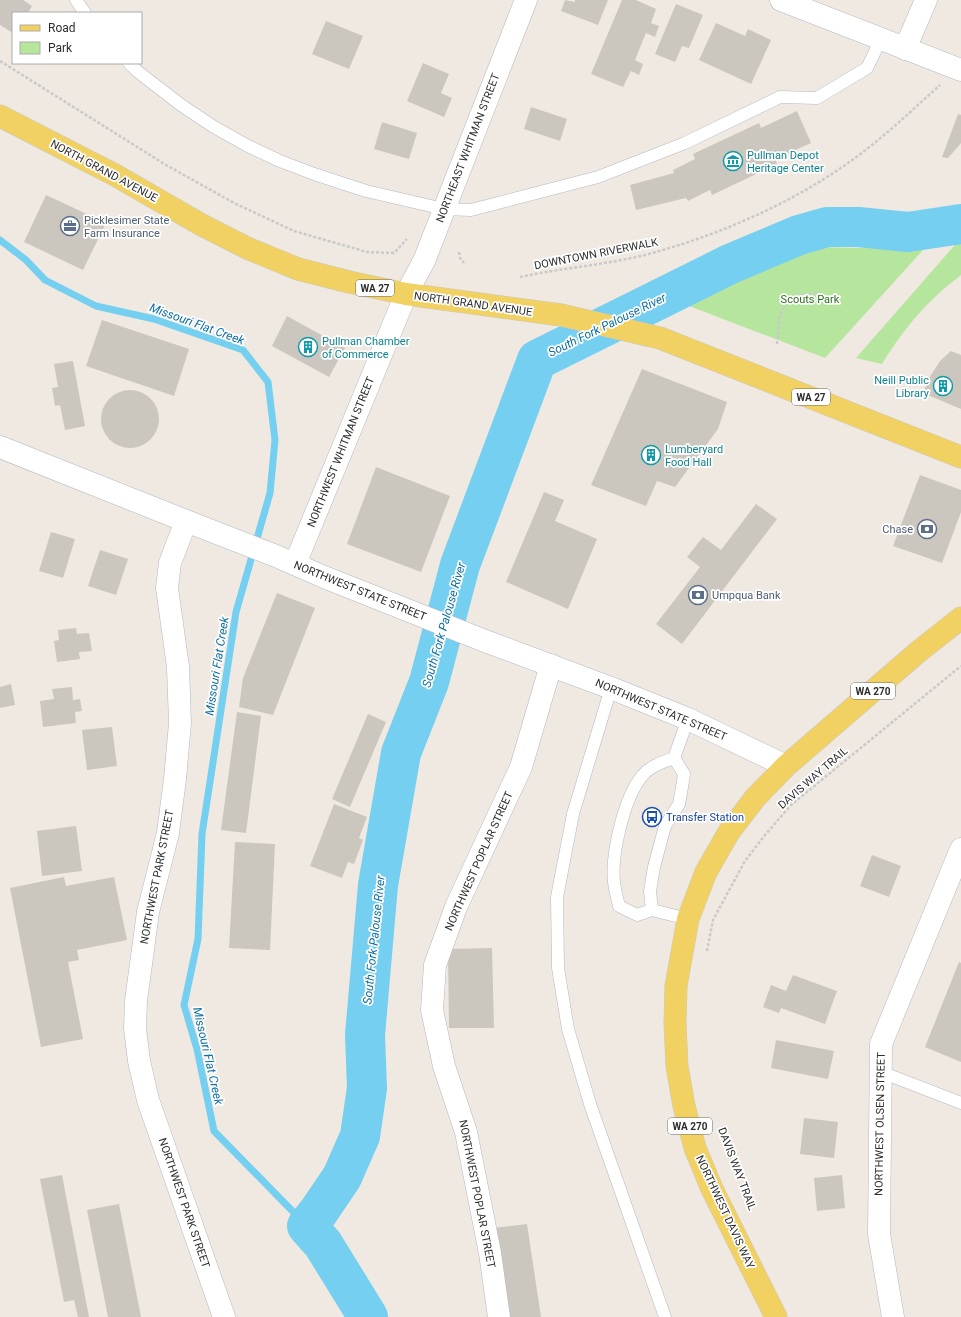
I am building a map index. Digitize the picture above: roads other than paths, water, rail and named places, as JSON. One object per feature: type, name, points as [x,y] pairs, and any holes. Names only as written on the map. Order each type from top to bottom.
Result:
[{"type":"main road","name":"NORTH GRAND AVENUE","points":[[0,116],[114,175],[200,224],[247,248],[298,269],[406,294],[561,315],[660,338],[961,457]]},
{"type":"main road","name":"NORTHWEST DAVIS WAY","points":[[776,1317],[712,1189],[695,1148],[684,1106],[677,1066],[675,1017],[676,986],[688,919],[706,872],[729,832],[754,798],[786,766],[918,652],[961,618]]},
{"type":"street","name":"NORTHEAST WHITMAN STREET","points":[[406,294],[424,261],[526,0]]},
{"type":"street","points":[[780,0],[959,69]]},
{"type":"street","points":[[905,49],[926,0]]},
{"type":"street","name":"NORTHWEST WHITMAN STREET","points":[[285,560],[406,294]]},
{"type":"street","name":"NORTHWEST STATE STREET","points":[[0,447],[241,542],[485,641],[611,688],[688,719],[786,766]]},
{"type":"street","name":"NORTHWEST PARK STREET","points":[[186,521],[170,563],[167,588],[178,667],[180,723],[175,779],[168,833],[148,912],[136,1001],[135,1028],[139,1061],[148,1100],[224,1317]]},
{"type":"street","name":"NORTHWEST POPLAR STREET","points":[[499,1317],[490,1253],[466,1132],[444,1066],[432,1010],[435,965],[456,907],[521,767],[551,665]]},
{"type":"street","name":"NORTHWEST OLSEN STREET","points":[[893,1317],[879,1234],[881,1044],[961,850]]},
{"type":"lane","points":[[76,0],[84,12]]},
{"type":"lane","points":[[131,64],[137,71],[181,105],[214,127],[248,146],[280,161],[314,174],[366,190],[444,209],[471,210],[598,177],[686,143],[780,97],[817,98],[867,68],[881,40]]},
{"type":"lane","points":[[611,688],[573,814],[557,897],[558,968],[568,1030],[590,1104],[665,1317]]},
{"type":"lane","points":[[674,758],[688,719]]},
{"type":"lane","points":[[674,758],[655,765],[642,776],[629,798],[614,852],[614,882],[619,906],[637,915],[652,910],[688,919]]},
{"type":"lane","points":[[652,910],[650,891],[654,867],[665,826],[680,804],[684,774],[674,758]]},
{"type":"lane","points":[[880,1072],[961,1103]]},
{"type":"waterway","name":"South Fork Palouse River","points":[[368,1317],[323,1244],[307,1226],[342,1177],[360,1136],[367,1088],[365,1035],[378,885],[401,753],[429,682],[460,565],[537,360],[730,264],[799,235],[827,227],[858,227],[908,232],[961,224]]},
{"type":"waterway","name":"Missouri Flat Creek","points":[[0,240],[26,260],[45,280],[96,306],[154,319],[243,350],[268,382],[275,440],[270,493],[236,612],[202,834],[198,939],[184,1005],[197,1049],[214,1131],[307,1226]]},
{"type":"place","name":"Pullman Depot Heritage Center","points":[[733,161]]},
{"type":"place","name":"Picklesimer State Farm Insurance","points":[[70,226]]},
{"type":"place","name":"Pullman Chamber of Commerce","points":[[308,347]]},
{"type":"place","name":"Neill Public Library","points":[[943,386]]},
{"type":"place","name":"Lumberyard Food Hall","points":[[651,455]]},
{"type":"place","name":"Chase","points":[[927,529]]},
{"type":"place","name":"Umpqua Bank","points":[[698,595]]},
{"type":"place","name":"Transfer Station","points":[[652,817]]},
{"type":"park label","name":"Scouts Park","points":[[810,299]]}]
